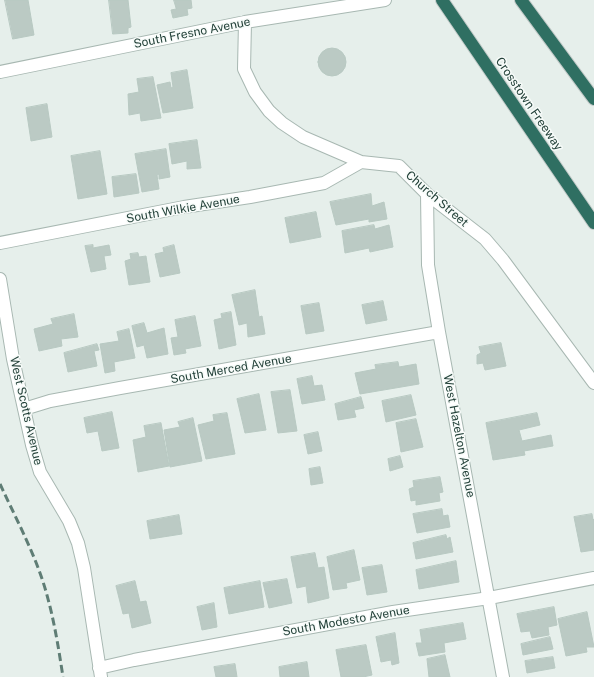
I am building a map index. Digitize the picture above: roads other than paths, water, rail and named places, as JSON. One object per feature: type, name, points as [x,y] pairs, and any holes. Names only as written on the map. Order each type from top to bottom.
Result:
[{"type":"highway","name":"Crosstown Freeway","points":[[442,0],[594,223]]},
{"type":"highway","points":[[521,0],[594,99]]},
{"type":"street","name":"South Fresno Avenue","points":[[0,72],[245,22],[385,0]]},
{"type":"street","name":"Church Street","points":[[245,22],[244,69],[255,92],[269,111],[282,123],[303,137],[361,162],[399,166],[427,194],[485,239],[503,260],[594,383]]},
{"type":"street","name":"South Wilkie Avenue","points":[[0,243],[184,207],[250,197],[324,183],[361,162]]},
{"type":"street","name":"West Hazelton Avenue","points":[[427,194],[428,265],[503,677]]},
{"type":"street","name":"West Scotts Avenue","points":[[0,279],[13,359],[32,445],[40,472],[68,521],[78,543],[84,568],[100,673]]},
{"type":"street","name":"South Merced Avenue","points":[[24,409],[50,401],[120,388],[439,332]]},
{"type":"street","name":"South Modesto Avenue","points":[[100,673],[134,660],[377,615],[489,598],[594,578]]},
{"type":"railway","points":[[0,484],[27,540],[44,584],[55,628],[63,677]]}]
